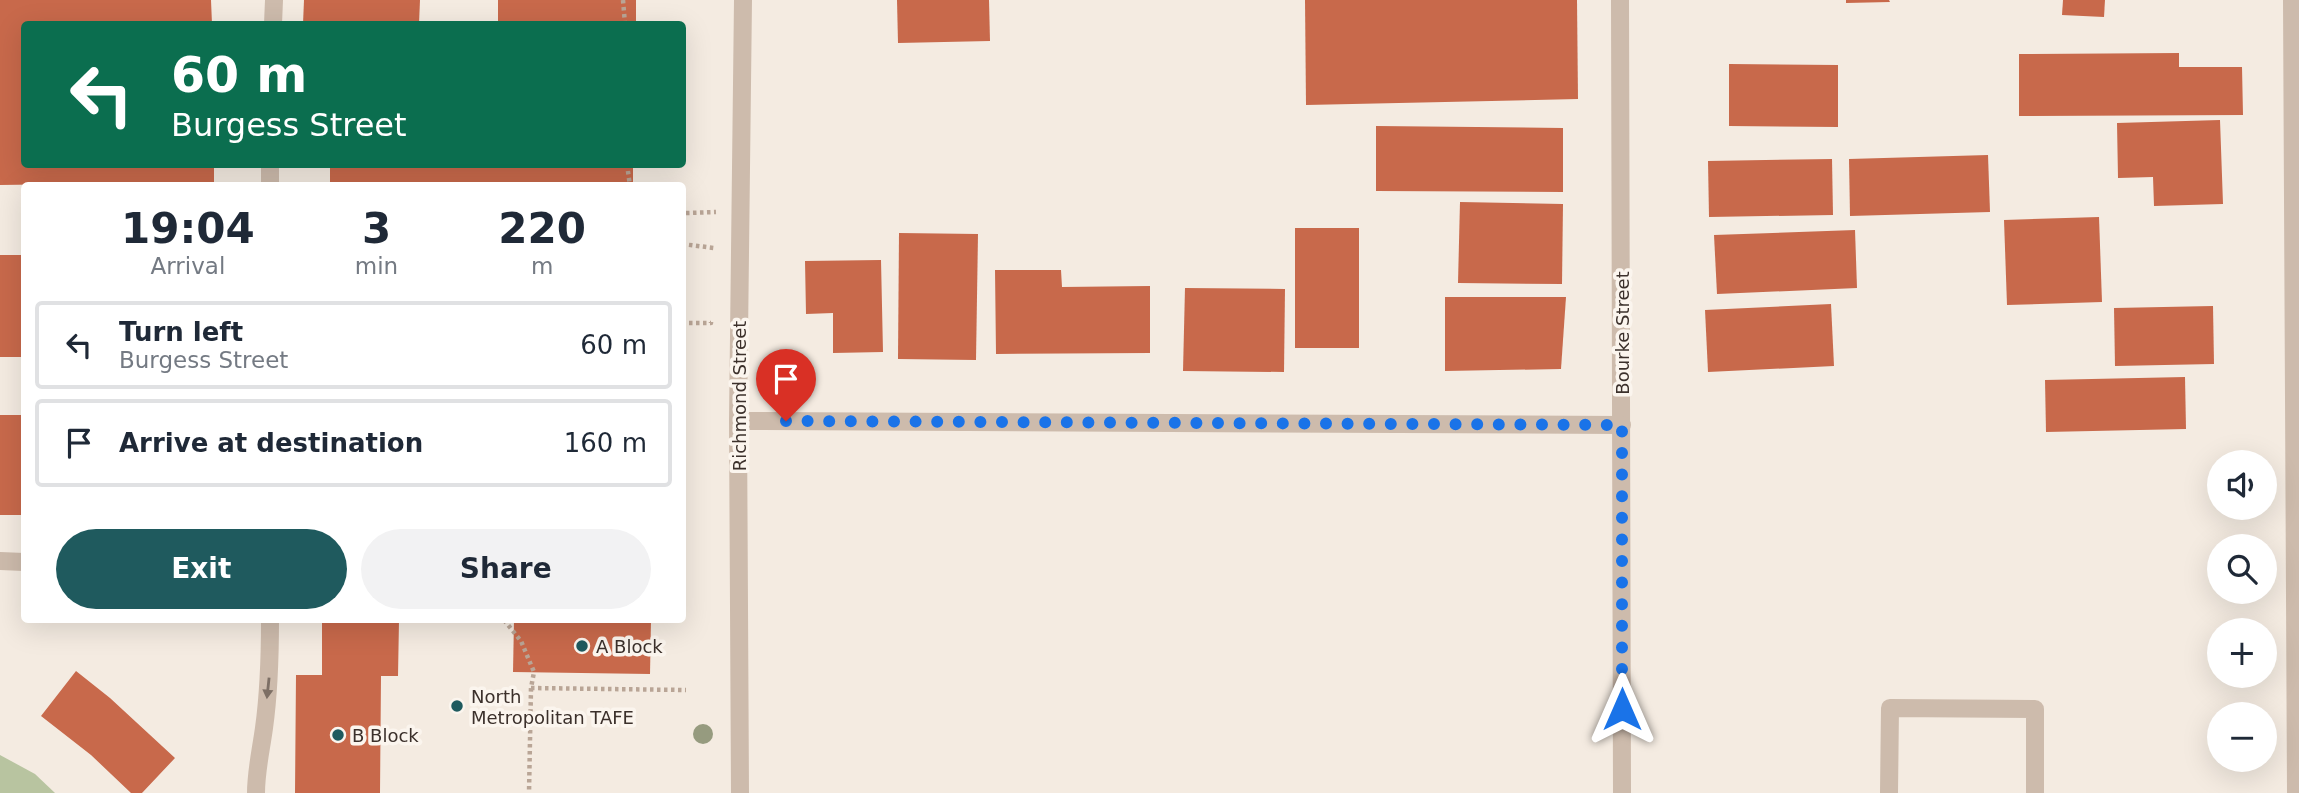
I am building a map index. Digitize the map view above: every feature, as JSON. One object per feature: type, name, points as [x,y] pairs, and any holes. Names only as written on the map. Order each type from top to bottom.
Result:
[{"type":"street","points":[[273,21],[274,0]]},
{"type":"street","name":"Richmond Street","points":[[740,793],[738,421],[743,0]]},
{"type":"street","name":"Bourke Street","points":[[1620,0],[1622,793]]},
{"type":"street","points":[[2292,0],[2296,793]]},
{"type":"street","points":[[738,421],[1622,425]]},
{"type":"street","points":[[0,561],[21,562]]},
{"type":"street","points":[[256,793],[256,768],[264,731],[270,672],[270,623]]},
{"type":"street","points":[[1889,793],[1890,708],[1903,708],[2035,709],[2035,793]]},
{"type":"path","points":[[623,0],[625,21]]},
{"type":"path","points":[[686,244],[722,249]]},
{"type":"path","points":[[506,623],[521,641],[534,672],[531,688],[529,793]]},
{"type":"path","points":[[531,688],[687,690]]},
{"type":"green space","points":[[0,755],[35,774],[55,793],[0,793]]},
{"type":"building","points":[[0,0],[211,0],[212,21],[21,21],[21,168],[214,168],[214,182],[21,182],[21,185],[0,185]]},
{"type":"building","points":[[304,0],[420,0],[419,21],[303,21]]},
{"type":"building","points":[[498,0],[636,0],[636,21],[498,21]]},
{"type":"building","points":[[897,0],[989,0],[990,41],[898,43]]},
{"type":"building","points":[[1305,0],[1577,0],[1578,99],[1306,105]]},
{"type":"building","points":[[1846,0],[1889,0],[1890,2],[1846,3]]},
{"type":"building","points":[[2063,0],[2105,0],[2104,17],[2062,15]]},
{"type":"building","points":[[2179,53],[2179,67],[2242,67],[2243,115],[2019,116],[2019,54]]},
{"type":"building","points":[[1729,64],[1838,65],[1838,127],[1729,126]]},
{"type":"building","points":[[2220,120],[2223,204],[2154,206],[2153,177],[2118,178],[2117,123]]},
{"type":"building","points":[[1376,126],[1563,128],[1563,192],[1376,191]]},
{"type":"building","points":[[1988,155],[1990,212],[1850,216],[1849,159]]},
{"type":"building","points":[[1832,159],[1833,215],[1709,217],[1708,161]]},
{"type":"building","points":[[330,168],[633,168],[633,182],[330,182]]},
{"type":"building","points":[[1460,202],[1563,204],[1562,284],[1458,283]]},
{"type":"building","points":[[2099,217],[2102,302],[2007,305],[2004,220]]},
{"type":"building","points":[[1295,228],[1359,228],[1359,348],[1295,348]]},
{"type":"building","points":[[1855,230],[1857,288],[1717,294],[1714,235]]},
{"type":"building","points":[[899,233],[978,234],[976,360],[898,359]]},
{"type":"building","points":[[0,255],[21,255],[21,357],[0,357]]},
{"type":"building","points":[[881,260],[883,352],[833,353],[833,313],[806,314],[805,261]]},
{"type":"building","points":[[995,270],[1061,270],[1062,287],[1150,286],[1150,353],[996,354]]},
{"type":"building","points":[[1185,288],[1285,289],[1284,372],[1183,371]]},
{"type":"building","points":[[1445,297],[1566,297],[1561,369],[1445,371]]},
{"type":"building","points":[[1831,304],[1834,366],[1708,372],[1705,310]]},
{"type":"building","points":[[2213,306],[2214,364],[2115,366],[2114,308]]},
{"type":"building","points":[[2185,377],[2186,429],[2046,432],[2045,380]]},
{"type":"building","points":[[0,415],[21,415],[21,515],[0,515]]},
{"type":"building","name":"B Block","points":[[322,623],[399,623],[398,676],[381,676],[380,793],[295,793],[296,675],[322,675]]},
{"type":"building","name":"A Block","points":[[514,623],[651,623],[650,674],[513,672]]},
{"type":"building","points":[[76,671],[110,698],[175,758],[142,793],[131,793],[91,755],[41,716]]},
{"type":"place","name":"A Block","points":[[582,646]]},
{"type":"place","name":"North Metropolitan TAFE","points":[[457,706]]},
{"type":"place","name":"B Block","points":[[338,735]]},
{"type":"route","points":[[786,421],[1622,425],[1622,709]]}]
